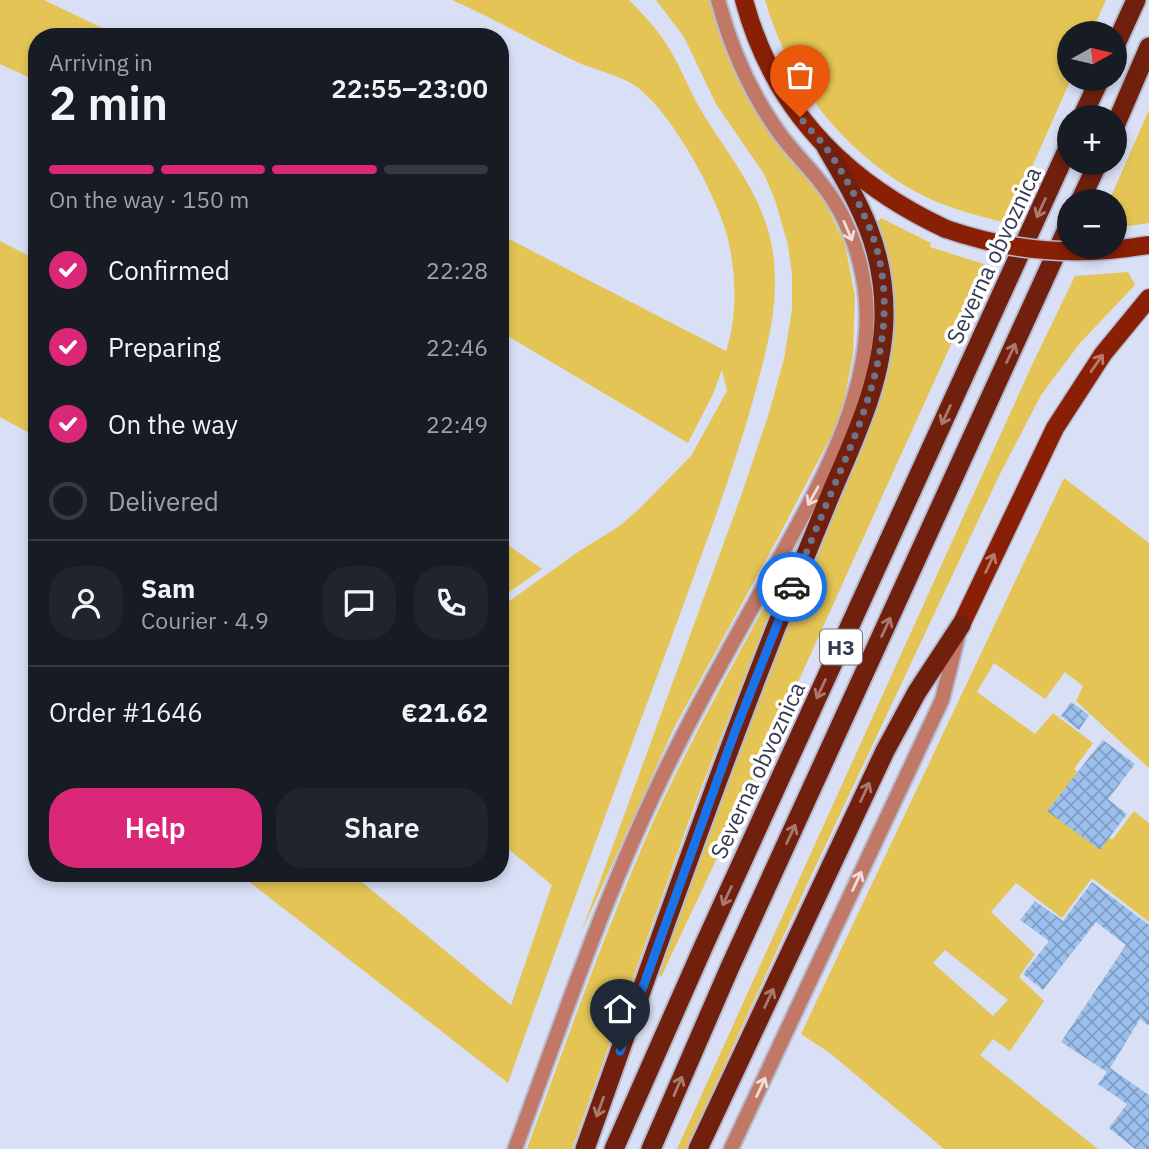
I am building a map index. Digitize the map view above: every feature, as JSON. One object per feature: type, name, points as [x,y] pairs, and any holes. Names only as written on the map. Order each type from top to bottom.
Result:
[{"type":"highway","points":[[1126,21],[1136,0]]},
{"type":"highway","points":[[1124,105],[1149,47]]},
{"type":"highway","points":[[585,1149],[734,734],[875,382],[884,317],[878,257],[869,225],[826,147]]},
{"type":"highway","name":"Severna obvoznica","points":[[614,1149],[705,943],[1057,172]]},
{"type":"highway","name":"H3","points":[[651,1149],[736,954],[1057,251]]},
{"type":"highway","points":[[698,1149],[885,751],[917,692],[961,625]]},
{"type":"main road","points":[[744,0],[760,47],[779,86],[800,117],[826,147],[885,197],[946,229],[1003,245],[1052,252],[1096,252],[1148,245]]},
{"type":"main road","points":[[961,625],[1055,428],[1103,354],[1149,298]]},
{"type":"street","points":[[515,1149],[593,937],[653,795],[824,477],[846,422],[861,370],[866,304],[864,279],[850,235],[828,192],[788,146],[766,114],[733,48],[718,0]]},
{"type":"street","points":[[731,1149],[942,700],[961,625]]},
{"type":"shaded area","points":[[0,0],[44,0],[102,28],[28,28],[28,77],[0,64]]},
{"type":"shaded area","points":[[452,0],[629,0],[666,43],[702,112],[754,196],[769,233],[775,272],[768,343],[735,460],[508,1083],[250,882],[362,882],[511,1005],[552,885],[509,850],[509,601],[621,525],[640,508],[691,456],[727,391],[722,370],[688,443],[509,337],[509,239],[726,351],[734,309],[734,278],[727,235],[713,197],[691,154],[650,98],[629,82],[577,62]]},
{"type":"shaded area","points":[[656,0],[711,0],[722,39],[755,109],[798,169],[822,196],[845,244],[855,296],[853,355],[841,417],[674,728],[581,933],[741,496],[784,359],[792,309],[792,274],[788,245],[764,174],[716,104],[684,37]]},
{"type":"shaded area","points":[[765,0],[1106,0],[1096,21],[1057,21],[1057,91],[1066,91],[1057,105],[1057,110],[1007,223],[961,210],[916,192],[864,156],[821,111],[803,86],[775,30]]},
{"type":"shaded area","points":[[1149,110],[1149,223],[1127,226],[1127,189],[1114,189],[1120,175],[1127,175],[1127,160]]},
{"type":"shaded area","points":[[881,218],[931,243],[930,247],[987,265],[750,788],[661,977],[658,974],[748,726],[882,389],[891,347],[892,305],[888,263],[878,221]]},
{"type":"shaded area","points":[[0,241],[28,255],[28,432],[0,417]]},
{"type":"shaded area","points":[[1128,272],[1135,285],[1080,343],[1041,395],[999,476],[686,1149],[677,1149],[1032,365],[1075,276]]},
{"type":"shaded area","points":[[1064,478],[1149,543],[1149,768],[1076,701],[1083,686],[1065,672],[1045,699],[994,663],[977,692],[1035,734],[1053,713],[1093,743],[1074,769],[1098,788],[1079,814],[1112,840],[1134,811],[1149,823],[1149,922],[1092,878],[1062,918],[1016,883],[991,912],[1035,954],[1019,977],[1044,1001],[1010,1051],[993,1039],[980,1055],[1098,1149],[944,1149],[830,1053],[801,1034]],"holes":[[[945,950],[1008,1000],[993,1016],[933,963]]]},
{"type":"shaded area","points":[[509,546],[542,569],[509,592]]},
{"type":"shaded area","points":[[769,603],[772,606],[695,804],[572,1149],[527,1149],[603,943],[653,822],[708,712],[765,605]]},
{"type":"building","points":[[1071,702],[1089,715],[1079,730],[1061,716]]},
{"type":"building","points":[[1103,740],[1135,764],[1108,799],[1127,814],[1100,850],[1047,811]]},
{"type":"building","points":[[1092,882],[1149,925],[1149,1026],[1140,1019],[1110,1068],[1149,1095],[1149,1149],[1135,1149],[1109,1128],[1127,1104],[1098,1084],[1107,1072],[1061,1042],[1126,945],[1096,922],[1043,990],[1023,974],[1049,941],[1020,920],[1035,901],[1063,921]]},
{"type":"way so far","points":[[792,587],[875,382],[884,317],[878,257],[869,225],[826,147],[800,117]]},
{"type":"route","points":[[620,1051],[734,734],[792,587]]}]
